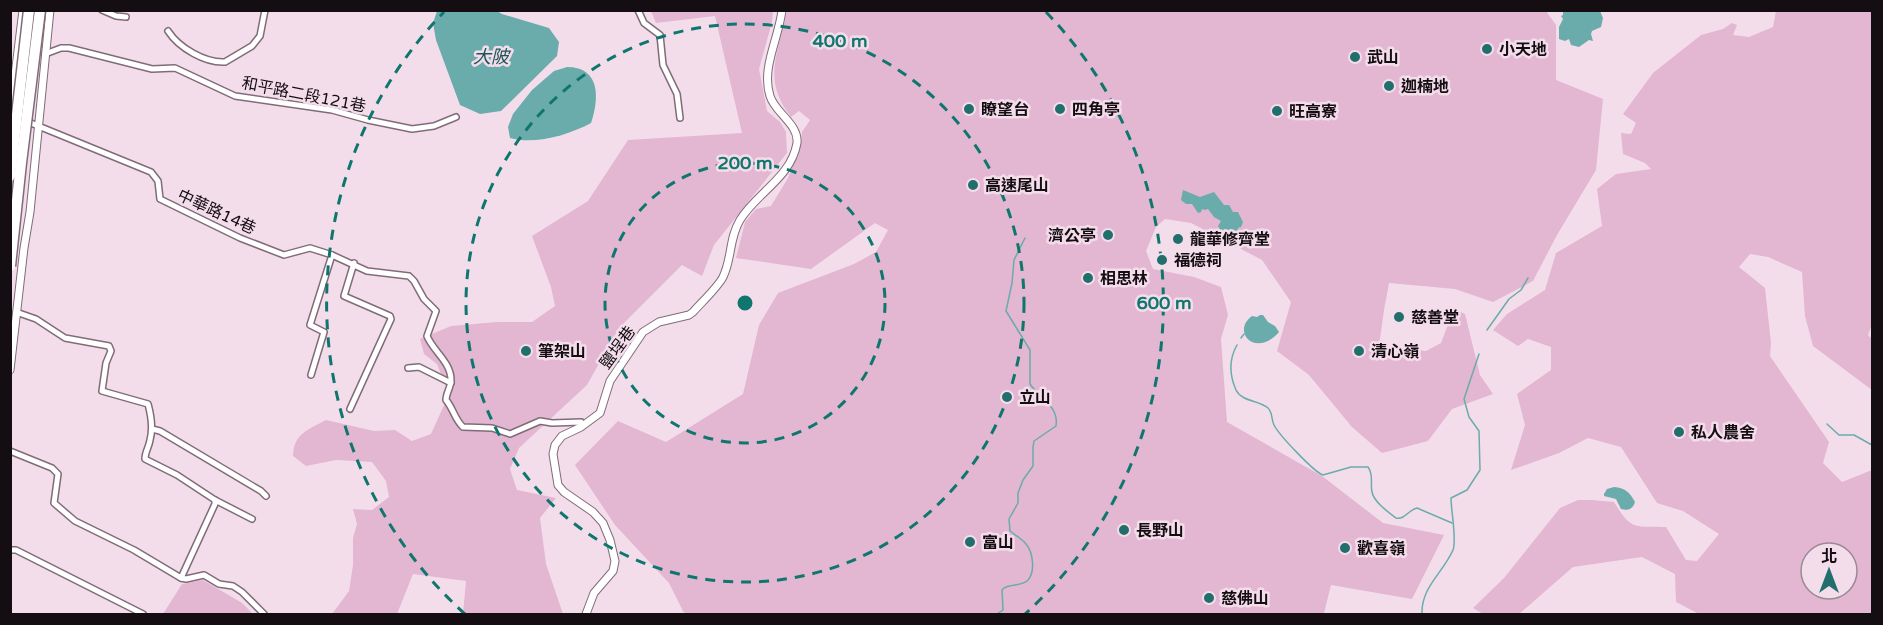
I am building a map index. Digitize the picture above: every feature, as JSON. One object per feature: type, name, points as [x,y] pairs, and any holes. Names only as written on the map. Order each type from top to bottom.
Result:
[{"type":"highway","points":[[10,176],[29,10]]},
{"type":"highway","points":[[10,266],[40,10]]},
{"type":"street","points":[[10,116],[22,10]]},
{"type":"street","points":[[10,370],[30,212],[50,10]]},
{"type":"street","points":[[102,10],[116,16],[126,17]]},
{"type":"street","points":[[168,31],[174,40],[204,58],[225,62],[252,46],[260,36],[265,10]]},
{"type":"street","points":[[638,10],[644,23],[660,35],[663,65],[676,90],[680,118]]},
{"type":"street","name":"鹽埕巷","points":[[586,615],[594,593],[613,571],[615,561],[603,523],[593,512],[561,489],[557,482],[553,454],[555,444],[562,436],[581,427],[602,411],[610,381],[643,332],[659,322],[693,312],[721,281],[733,235],[740,220],[781,177],[791,159],[797,144],[796,134],[770,98],[768,83],[769,64],[782,10]]},
{"type":"street","name":"和平路二段121巷","points":[[45,54],[61,48],[69,48],[152,69],[175,68],[235,96],[332,110],[412,129],[434,126],[456,117]]},
{"type":"street","name":"中華路14巷","points":[[10,116],[38,125],[151,172],[158,181],[160,199],[240,238],[284,255],[310,248],[354,263],[367,271],[412,278],[422,295],[436,311],[427,336],[450,375],[451,383],[446,400],[453,408],[457,421],[464,427],[492,428],[510,434],[540,421],[581,423],[581,427]]},
{"type":"street","points":[[310,375],[324,332],[310,324],[332,255]]},
{"type":"street","points":[[350,409],[391,319],[390,316],[344,296],[354,263]]},
{"type":"street","points":[[16,312],[36,319],[66,338],[110,346],[111,351],[106,363],[102,391],[148,404],[152,429],[144,455],[145,459],[252,519]]},
{"type":"street","points":[[408,368],[419,367],[451,383]]},
{"type":"street","points":[[152,429],[160,431],[266,496]]},
{"type":"street","points":[[10,451],[52,468],[58,474],[54,503],[75,521],[134,550],[181,578],[204,575],[219,584],[233,586],[264,615]]},
{"type":"street","points":[[181,578],[215,500]]},
{"type":"street","points":[[10,550],[16,550],[143,615]]},
{"type":"shaded area","points":[[651,11],[773,11],[759,69],[767,111],[780,122],[786,132],[787,153],[714,245],[702,276],[682,265],[619,328],[587,385],[519,448],[510,469],[517,490],[556,498],[540,518],[546,564],[563,614],[463,614],[466,581],[413,574],[397,614],[332,614],[349,591],[353,565],[353,538],[357,524],[353,509],[372,510],[389,497],[386,481],[372,462],[336,460],[306,466],[293,456],[299,437],[326,420],[374,431],[395,430],[412,441],[431,434],[449,394],[437,364],[424,354],[420,339],[451,326],[532,322],[555,306],[551,287],[532,236],[588,201],[628,140],[742,133],[715,16],[656,23]]},
{"type":"shaded area","points":[[787,11],[1546,11],[1556,25],[1556,80],[1603,99],[1596,170],[1557,235],[1533,281],[1493,302],[1455,289],[1389,283],[1379,346],[1426,351],[1441,343],[1454,309],[1465,314],[1480,375],[1493,394],[1452,409],[1428,441],[1382,453],[1352,427],[1309,375],[1277,351],[1291,302],[1262,260],[1191,223],[1165,219],[1156,227],[1146,251],[1153,269],[1194,277],[1221,287],[1228,315],[1221,339],[1227,422],[1322,476],[1383,523],[1444,535],[1412,599],[1331,585],[1324,613],[1326,614],[686,614],[669,583],[615,525],[575,465],[618,421],[666,442],[743,394],[759,325],[778,293],[854,264],[876,252],[888,230],[875,223],[811,269],[736,258],[745,222],[756,209],[771,206],[788,178],[801,144],[802,132],[810,120],[799,111],[791,117],[782,103],[774,78],[777,53]]},
{"type":"shaded area","points":[[1776,11],[1872,11],[1872,324],[1868,335],[1872,339],[1872,390],[1813,346],[1805,316],[1802,272],[1768,257],[1750,254],[1739,267],[1765,288],[1771,343],[1770,356],[1829,442],[1823,463],[1842,482],[1872,470],[1872,614],[1699,614],[1676,602],[1675,574],[1642,557],[1573,567],[1519,614],[1483,614],[1473,608],[1504,578],[1560,508],[1578,500],[1614,502],[1625,518],[1634,525],[1666,527],[1686,560],[1697,561],[1719,534],[1683,511],[1657,503],[1621,447],[1588,438],[1559,453],[1511,470],[1525,425],[1517,394],[1551,370],[1551,347],[1528,339],[1518,346],[1493,330],[1507,314],[1545,290],[1556,253],[1602,226],[1597,189],[1616,174],[1651,169],[1645,163],[1623,154],[1621,133],[1631,134],[1636,123],[1623,114],[1653,73],[1701,35],[1723,29],[1732,23],[1737,25],[1733,35],[1749,37],[1773,27]]},
{"type":"shaded area","points":[[203,580],[242,603],[253,614],[163,614],[182,584]]},
{"type":"water","name":"大陂","points":[[437,11],[497,11],[549,28],[559,42],[557,56],[501,111],[480,114],[460,105],[436,40],[433,23]]},
{"type":"water","points":[[1563,11],[1600,11],[1603,18],[1601,27],[1592,31],[1593,41],[1589,40],[1579,47],[1571,45],[1569,39],[1565,41],[1559,39]]},
{"type":"water","name":"大陂","points":[[567,67],[578,68],[592,78],[596,95],[591,123],[551,138],[519,140],[510,138],[508,127],[513,114],[532,90],[554,71]]},
{"type":"water","points":[[1183,190],[1200,197],[1214,192],[1224,205],[1229,205],[1233,212],[1238,212],[1243,222],[1238,228],[1235,239],[1224,235],[1218,226],[1221,221],[1214,217],[1208,209],[1202,209],[1198,213],[1192,204],[1186,204],[1181,200]]},
{"type":"water","points":[[1263,315],[1279,332],[1270,340],[1254,343],[1245,335],[1244,329],[1246,322],[1252,316]]},
{"type":"water","points":[[1622,488],[1629,494],[1635,502],[1632,508],[1621,509],[1616,499],[1604,496],[1607,489]]},
{"type":"waterway","points":[[997,614],[1003,610],[1002,590],[1025,583],[1032,573],[1030,552],[1024,542],[1010,531],[1009,519],[1018,503],[1018,493],[1023,480],[1033,466],[1034,441],[1056,426],[1055,413],[1052,408],[1030,384],[1030,350],[1006,311],[1014,260],[1025,238]]},
{"type":"waterway","points":[[1487,330],[1509,299],[1521,290],[1528,278]]},
{"type":"waterway","points":[[1241,338],[1244,334]]},
{"type":"waterway","points":[[1237,345],[1232,356],[1231,367],[1236,390],[1242,397],[1268,408],[1277,430],[1312,467],[1323,475],[1351,467],[1368,467],[1371,473],[1373,496],[1396,518],[1402,518],[1417,508],[1452,523]]},
{"type":"waterway","points":[[1422,614],[1425,596],[1453,550],[1451,498],[1467,490],[1480,470],[1479,431],[1469,417],[1464,399],[1479,354]]},
{"type":"waterway","points":[[1827,424],[1839,435],[1854,435],[1872,445]]},
{"type":"place","name":"小天地","points":[[1487,49]]},
{"type":"place","name":"武山","points":[[1355,57]]},
{"type":"place","name":"迦楠地","points":[[1389,86]]},
{"type":"place","name":"瞭望台","points":[[969,109]]},
{"type":"place","name":"四角亭","points":[[1060,109]]},
{"type":"place","name":"旺高寮","points":[[1277,111]]},
{"type":"place","name":"高速尾山","points":[[973,185]]},
{"type":"place","name":"濟公亭","points":[[1108,235]]},
{"type":"place","name":"龍華修齊堂","points":[[1178,239]]},
{"type":"place","name":"福德祠","points":[[1162,260]]},
{"type":"place","name":"相思林","points":[[1088,278]]},
{"type":"place","name":"慈善堂","points":[[1399,317]]},
{"type":"place","name":"筆架山","points":[[526,351]]},
{"type":"place","name":"清心嶺","points":[[1359,351]]},
{"type":"place","name":"立山","points":[[1007,397]]},
{"type":"place","name":"私人農舍","points":[[1679,432]]},
{"type":"place","name":"長野山","points":[[1124,530]]},
{"type":"place","name":"富山","points":[[970,542]]},
{"type":"place","name":"歡喜嶺","points":[[1345,548]]},
{"type":"place","name":"慈佛山","points":[[1209,598]]}]
